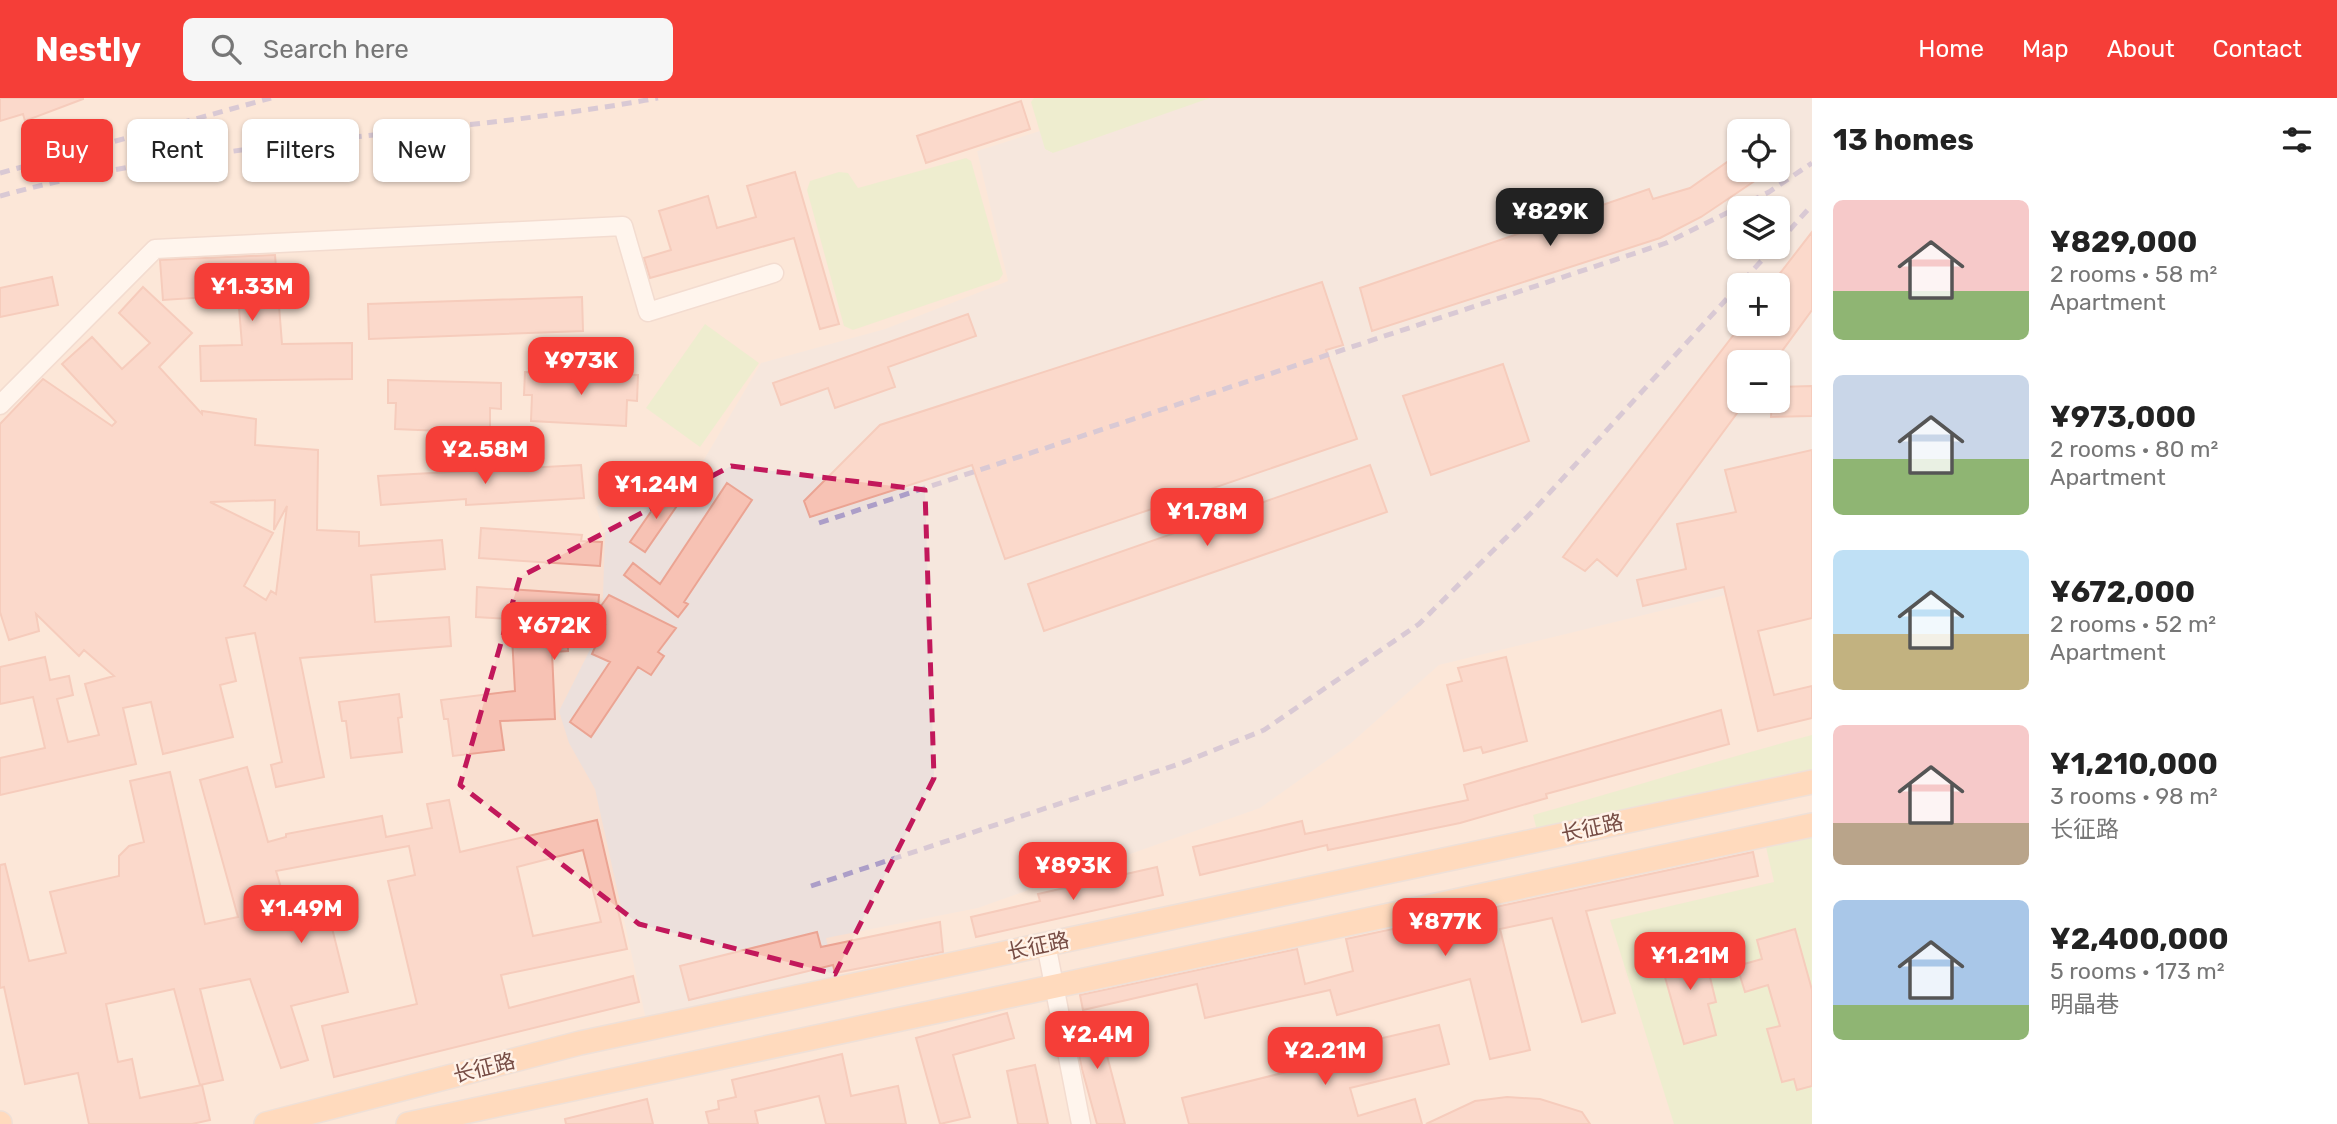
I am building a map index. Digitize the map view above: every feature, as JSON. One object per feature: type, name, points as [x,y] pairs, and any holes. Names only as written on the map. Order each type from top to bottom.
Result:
[{"type":"main road","name":"长征路","points":[[266,1124],[580,1043],[1812,782]]},
{"type":"main road","name":"长征路","points":[[408,1124],[1812,825]]},
{"type":"street","points":[[0,405],[155,249],[622,226],[648,312],[774,273]]},
{"type":"street","points":[[1046,944],[1052,987],[1082,1124]]},
{"type":"highlighted area","points":[[731,466],[925,490],[934,778],[835,974],[639,924],[460,785],[520,577]]},
{"type":"shaded area","points":[[0,98],[1812,98],[1812,1124],[0,1124]]},
{"type":"shaded area","points":[[1144,98],[1812,98],[1812,574],[1439,665],[1350,744],[1260,808],[978,908],[826,938],[837,988],[648,1029],[595,789],[569,743],[559,711],[602,626],[605,534],[596,507],[648,474],[683,495],[761,363],[885,329],[1008,281],[977,151]]},
{"type":"green space","points":[[1034,98],[1210,98],[1053,153],[1045,149],[1031,102]]},
{"type":"green space","points":[[966,158],[971,161],[1003,274],[999,280],[853,330],[844,326],[807,190],[810,181],[839,172],[848,173],[858,188]]},
{"type":"green space","points":[[705,324],[759,363],[700,447],[646,408]]},
{"type":"green space","points":[[1812,735],[1812,772],[1537,831],[1533,815]]},
{"type":"green space","points":[[1812,837],[1812,1124],[1674,1124],[1610,920],[1774,882],[1766,847]]},
{"type":"building","points":[[0,98],[83,98],[30,119],[24,119],[23,114],[0,121]]},
{"type":"building","points":[[1021,101],[1030,129],[926,163],[917,136]]},
{"type":"building","points":[[1727,162],[1727,182],[1753,182],[1732,196],[1727,196],[1727,200],[1701,217],[1660,238],[1372,331],[1360,288],[1649,189],[1653,199],[1690,188]]},
{"type":"building","points":[[795,172],[839,324],[820,329],[794,238],[650,278],[644,258],[671,250],[659,211],[708,196],[717,228],[756,217],[747,186]]},
{"type":"building","points":[[1812,232],[1812,310],[1783,350],[1727,350],[1727,413],[1737,413],[1617,576],[1597,559],[1585,571],[1563,557],[1733,336],[1790,336],[1790,273],[1780,273]]},
{"type":"building","points":[[275,255],[282,344],[352,343],[352,379],[201,381],[200,346],[242,345],[238,295],[163,300],[160,260]]},
{"type":"building","points":[[52,277],[58,305],[0,317],[0,288]]},
{"type":"building","points":[[1322,282],[1343,345],[1326,350],[1357,439],[1005,559],[972,465],[810,517],[804,501],[880,425]]},
{"type":"building","points":[[143,287],[192,333],[159,367],[202,414],[202,411],[256,419],[255,445],[318,450],[317,530],[359,532],[359,546],[442,540],[445,569],[371,575],[375,622],[449,617],[451,646],[300,658],[324,777],[276,787],[271,765],[282,762],[255,633],[226,638],[236,681],[220,685],[233,737],[163,754],[151,702],[123,708],[136,764],[0,795],[0,758],[45,748],[33,697],[0,704],[0,667],[45,657],[50,680],[69,676],[73,695],[57,699],[68,742],[99,735],[85,684],[114,676],[84,650],[79,656],[36,614],[39,631],[9,640],[0,612],[0,424],[43,379],[112,426],[116,422],[62,364],[92,337],[122,369],[150,343],[119,313]],"holes":[[[275,500],[274,530],[287,506],[276,594],[271,591],[266,600],[244,586],[273,533],[210,502]]]},
{"type":"building","points":[[582,297],[583,331],[369,339],[368,304]]},
{"type":"building","points":[[968,314],[976,336],[888,367],[895,387],[835,408],[828,388],[781,405],[773,383]]},
{"type":"building","points":[[1503,364],[1529,441],[1431,475],[1403,396]]},
{"type":"building","points":[[525,372],[638,375],[637,401],[627,400],[626,426],[531,421],[532,395],[524,395]]},
{"type":"building","points":[[388,380],[501,383],[501,409],[490,408],[490,433],[395,429],[396,403],[388,403]]},
{"type":"building","points":[[1812,386],[1812,416],[1771,417],[1771,413],[1790,413],[1790,387]]},
{"type":"building","points":[[1812,450],[1812,618],[1758,631],[1774,695],[1812,686],[1812,718],[1758,731],[1724,587],[1643,606],[1637,580],[1686,569],[1677,524],[1736,512],[1725,470]]},
{"type":"building","points":[[581,465],[584,498],[466,505],[466,499],[381,505],[378,476]]},
{"type":"building","points":[[1370,465],[1387,512],[1044,631],[1028,584]]},
{"type":"building","points":[[727,483],[752,500],[684,602],[688,604],[678,617],[624,575],[633,563],[660,584]]},
{"type":"building","points":[[666,490],[681,500],[645,552],[630,542]]},
{"type":"building","points":[[481,528],[582,535],[581,541],[602,542],[600,566],[479,558]]},
{"type":"building","points":[[477,587],[599,595],[598,610],[609,595],[676,628],[658,652],[664,656],[651,675],[638,667],[591,737],[570,722],[610,662],[592,654],[605,625],[567,622],[568,651],[552,652],[555,719],[500,721],[504,750],[453,756],[448,719],[444,719],[441,700],[515,691],[511,619],[476,617]]},
{"type":"building","points":[[1506,657],[1527,741],[1483,753],[1481,747],[1464,751],[1447,685],[1462,681],[1458,668]]},
{"type":"building","points":[[399,694],[402,717],[398,718],[402,752],[351,758],[346,721],[342,721],[339,702]]},
{"type":"building","points":[[1721,710],[1729,744],[1546,794],[1547,798],[1460,823],[1328,850],[1327,845],[1200,875],[1193,847],[1302,821],[1305,834],[1468,800],[1464,785]]},
{"type":"building","points":[[247,767],[268,842],[286,837],[286,834],[382,816],[386,837],[432,828],[427,804],[449,800],[460,852],[597,820],[627,949],[501,975],[509,1008],[633,976],[639,1002],[334,1077],[322,1026],[417,1004],[388,881],[415,875],[409,846],[276,871],[285,901],[323,892],[348,992],[291,1006],[308,1060],[281,1068],[250,979],[200,989],[223,1080],[200,1085],[174,989],[106,1004],[118,1062],[132,1059],[140,1098],[202,1085],[210,1120],[192,1124],[89,1124],[78,1073],[25,1084],[4,987],[0,988],[0,865],[5,864],[29,961],[66,953],[50,892],[119,876],[119,856],[129,846],[144,842],[130,781],[170,772],[205,924],[238,917],[200,780]],"holes":[[[583,850],[601,922],[533,936],[517,867]]]},
{"type":"building","points":[[1753,852],[1758,876],[1586,911],[1615,1013],[1582,1022],[1552,918],[1500,929],[1530,1050],[1490,1059],[1470,979],[1337,1015],[1330,990],[1205,1018],[1197,984],[1083,1010],[1080,995],[1297,949],[1305,984],[1353,971],[1346,939]]},
{"type":"building","points":[[1157,867],[1163,895],[976,937],[971,917],[1040,901],[1038,894]]},
{"type":"building","points":[[940,922],[943,952],[835,973],[833,965],[689,1000],[680,966],[817,932],[821,947]]},
{"type":"building","points":[[1795,929],[1812,990],[1812,1086],[1797,1090],[1794,1079],[1782,1082],[1767,1029],[1780,1026],[1768,985],[1745,992],[1737,966],[1762,959],[1757,940]]},
{"type":"building","points":[[1702,944],[1716,1002],[1708,1004],[1716,1035],[1684,1044],[1659,956]]},
{"type":"building","points":[[1007,1013],[1014,1038],[953,1055],[970,1117],[940,1124],[916,1038]]},
{"type":"building","points":[[1096,1014],[1125,1124],[1097,1124],[1082,1069],[1072,1020]]},
{"type":"building","points":[[1439,1025],[1449,1064],[1350,1088],[1358,1116],[1415,1099],[1422,1124],[1189,1124],[1182,1098],[1351,1056],[1348,1046]]},
{"type":"building","points":[[842,1054],[851,1096],[898,1086],[906,1124],[826,1124],[819,1096],[755,1111],[758,1124],[709,1124],[706,1112],[719,1109],[718,1101],[736,1097],[732,1080]]},
{"type":"building","points":[[1035,1065],[1048,1124],[1018,1124],[1007,1071]]},
{"type":"building","points":[[1507,1097],[1540,1099],[1582,1112],[1590,1124],[1426,1124],[1475,1101]]},
{"type":"building","points":[[647,1099],[653,1124],[566,1124],[565,1119]]},
{"type":"railway","points":[[0,173],[271,98]]},
{"type":"railway","points":[[0,196],[81,176],[163,161],[493,122],[658,98]]},
{"type":"railway","points":[[819,523],[1666,243],[1769,192],[1812,163]]},
{"type":"railway","points":[[1790,230],[1812,205]]},
{"type":"railway","points":[[811,886],[1182,763],[1264,730],[1419,624],[1532,512],[1763,259]]}]
